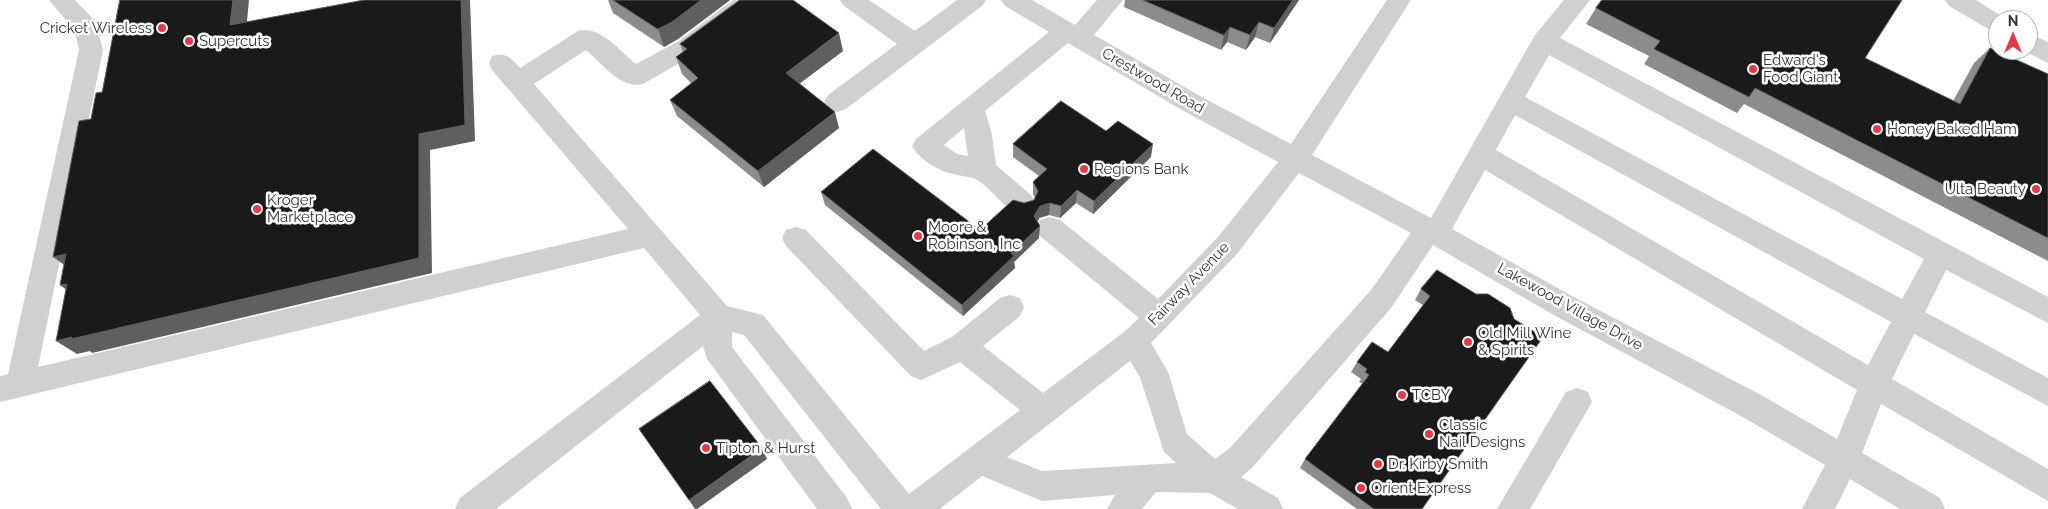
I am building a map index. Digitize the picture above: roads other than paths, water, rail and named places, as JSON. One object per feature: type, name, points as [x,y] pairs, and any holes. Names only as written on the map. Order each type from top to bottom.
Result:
[{"type":"street","points":[[61,0],[87,28],[91,50],[10,386],[348,308],[650,235]]},
{"type":"street","points":[[749,0],[688,47],[634,77],[587,36],[509,72],[719,317],[753,324],[901,509]]},
{"type":"street","points":[[852,0],[915,44]]},
{"type":"street","points":[[837,102],[974,0]]},
{"type":"street","name":"Crestwood Road","points":[[1012,0],[1191,104],[1295,158]]},
{"type":"street","points":[[1023,204],[983,170],[950,163],[925,146],[1072,34],[1111,0]]},
{"type":"street","name":"Fairway Avenue","points":[[915,509],[1134,341],[1159,317],[1256,212],[1320,125],[1399,0]]},
{"type":"street","points":[[978,460],[1042,486],[1147,478],[1214,478],[1241,458],[1381,298],[1433,231],[1482,155],[1544,41],[1578,0]]},
{"type":"street","points":[[1957,0],[1988,18]]},
{"type":"street","points":[[1544,41],[2048,311]]},
{"type":"street","points":[[1512,101],[2048,393]]},
{"type":"street","points":[[972,109],[979,135],[983,170]]},
{"type":"street","points":[[1482,155],[2048,486]]},
{"type":"street","name":"Lakewood Village Drive","points":[[1295,158],[1433,231],[1844,459],[1929,509]]},
{"type":"street","points":[[1050,228],[1159,317]]},
{"type":"street","points":[[796,238],[921,367],[962,346],[1010,307]]},
{"type":"street","points":[[1818,509],[1844,459],[1874,384],[1940,254]]},
{"type":"street","points":[[471,509],[719,317]]},
{"type":"street","points":[[719,317],[717,350],[836,509]]},
{"type":"street","points":[[1134,341],[1153,372],[1175,442],[1214,478],[1267,509]]},
{"type":"street","points":[[962,346],[1042,410]]},
{"type":"street","points":[[1513,509],[1577,402]]},
{"type":"street","points":[[1123,509],[1147,478]]},
{"type":"place","name":"Cricket Wireless","points":[[162,28]]},
{"type":"place","name":"Supercuts","points":[[189,41]]},
{"type":"place","name":"Edward's Food Giant","points":[[1753,69]]},
{"type":"place","name":"Honey Baked Ham","points":[[1877,129]]},
{"type":"place","name":"Regions Bank","points":[[1084,169]]},
{"type":"place","name":"Ulta Beauty","points":[[2036,189]]},
{"type":"place","name":"Kroger Marketplace","points":[[257,209]]},
{"type":"place","name":"Moore & Robinson, Inc","points":[[918,236]]},
{"type":"place","name":"Old Mill Wine & Spirits","points":[[1468,342]]},
{"type":"place","name":"TCBY","points":[[1402,395]]},
{"type":"place","name":"Classic Nail Designs","points":[[1429,434]]},
{"type":"place","name":"Tipton & Hurst","points":[[706,448]]},
{"type":"place","name":"Dr. Kirby Smith","points":[[1378,464]]},
{"type":"place","name":"Orient Express","points":[[1361,488]]}]
